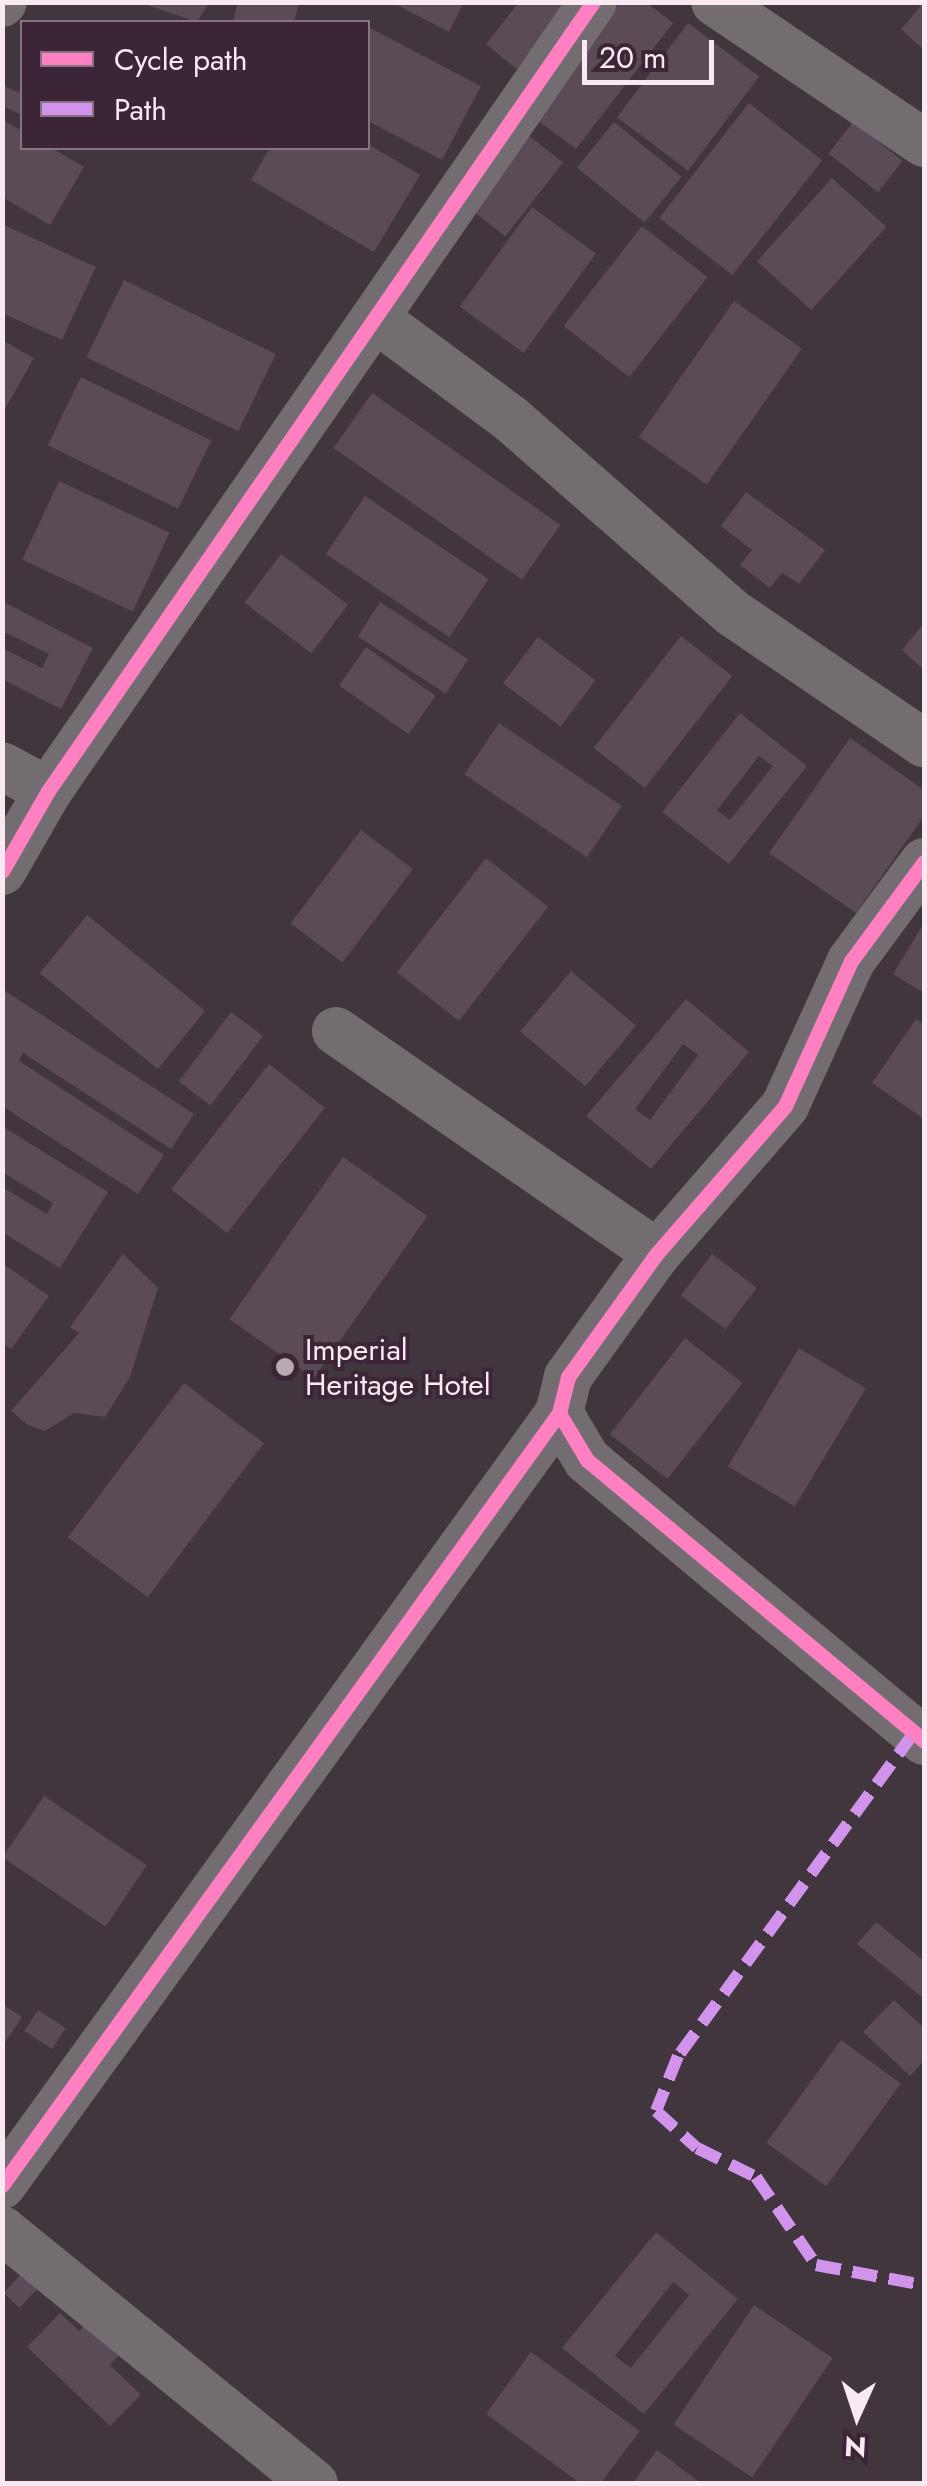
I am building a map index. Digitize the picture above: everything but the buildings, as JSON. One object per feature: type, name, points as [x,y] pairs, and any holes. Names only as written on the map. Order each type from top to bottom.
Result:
[{"type":"street","points":[[2,871],[48,791],[592,2]]},
{"type":"street","points":[[715,2],[924,142]]},
{"type":"street","points":[[375,318],[511,419],[734,614],[924,744]]},
{"type":"street","points":[[2,766],[48,791]]},
{"type":"street","points":[[2,2185],[559,1413],[568,1377],[657,1252],[786,1106],[851,961],[924,862]]},
{"type":"street","points":[[336,1032],[657,1252]]},
{"type":"street","points":[[559,1413],[587,1460],[924,1741]]},
{"type":"street","points":[[2,2230],[314,2484]]},
{"type":"marked path","points":[[913,1734],[678,2056],[656,2111],[697,2148],[756,2177],[816,2265],[924,2285]]},
{"type":"cycle path","points":[[2,871],[48,791],[593,2]]},
{"type":"cycle path","points":[[924,862],[851,961],[785,1106],[657,1253],[568,1377],[559,1413],[587,1460],[924,1741]]},
{"type":"cycle path","points":[[2,2185],[559,1413]]},
{"type":"place","name":"Imperial Heritage Hotel","points":[[285,1367]]}]
